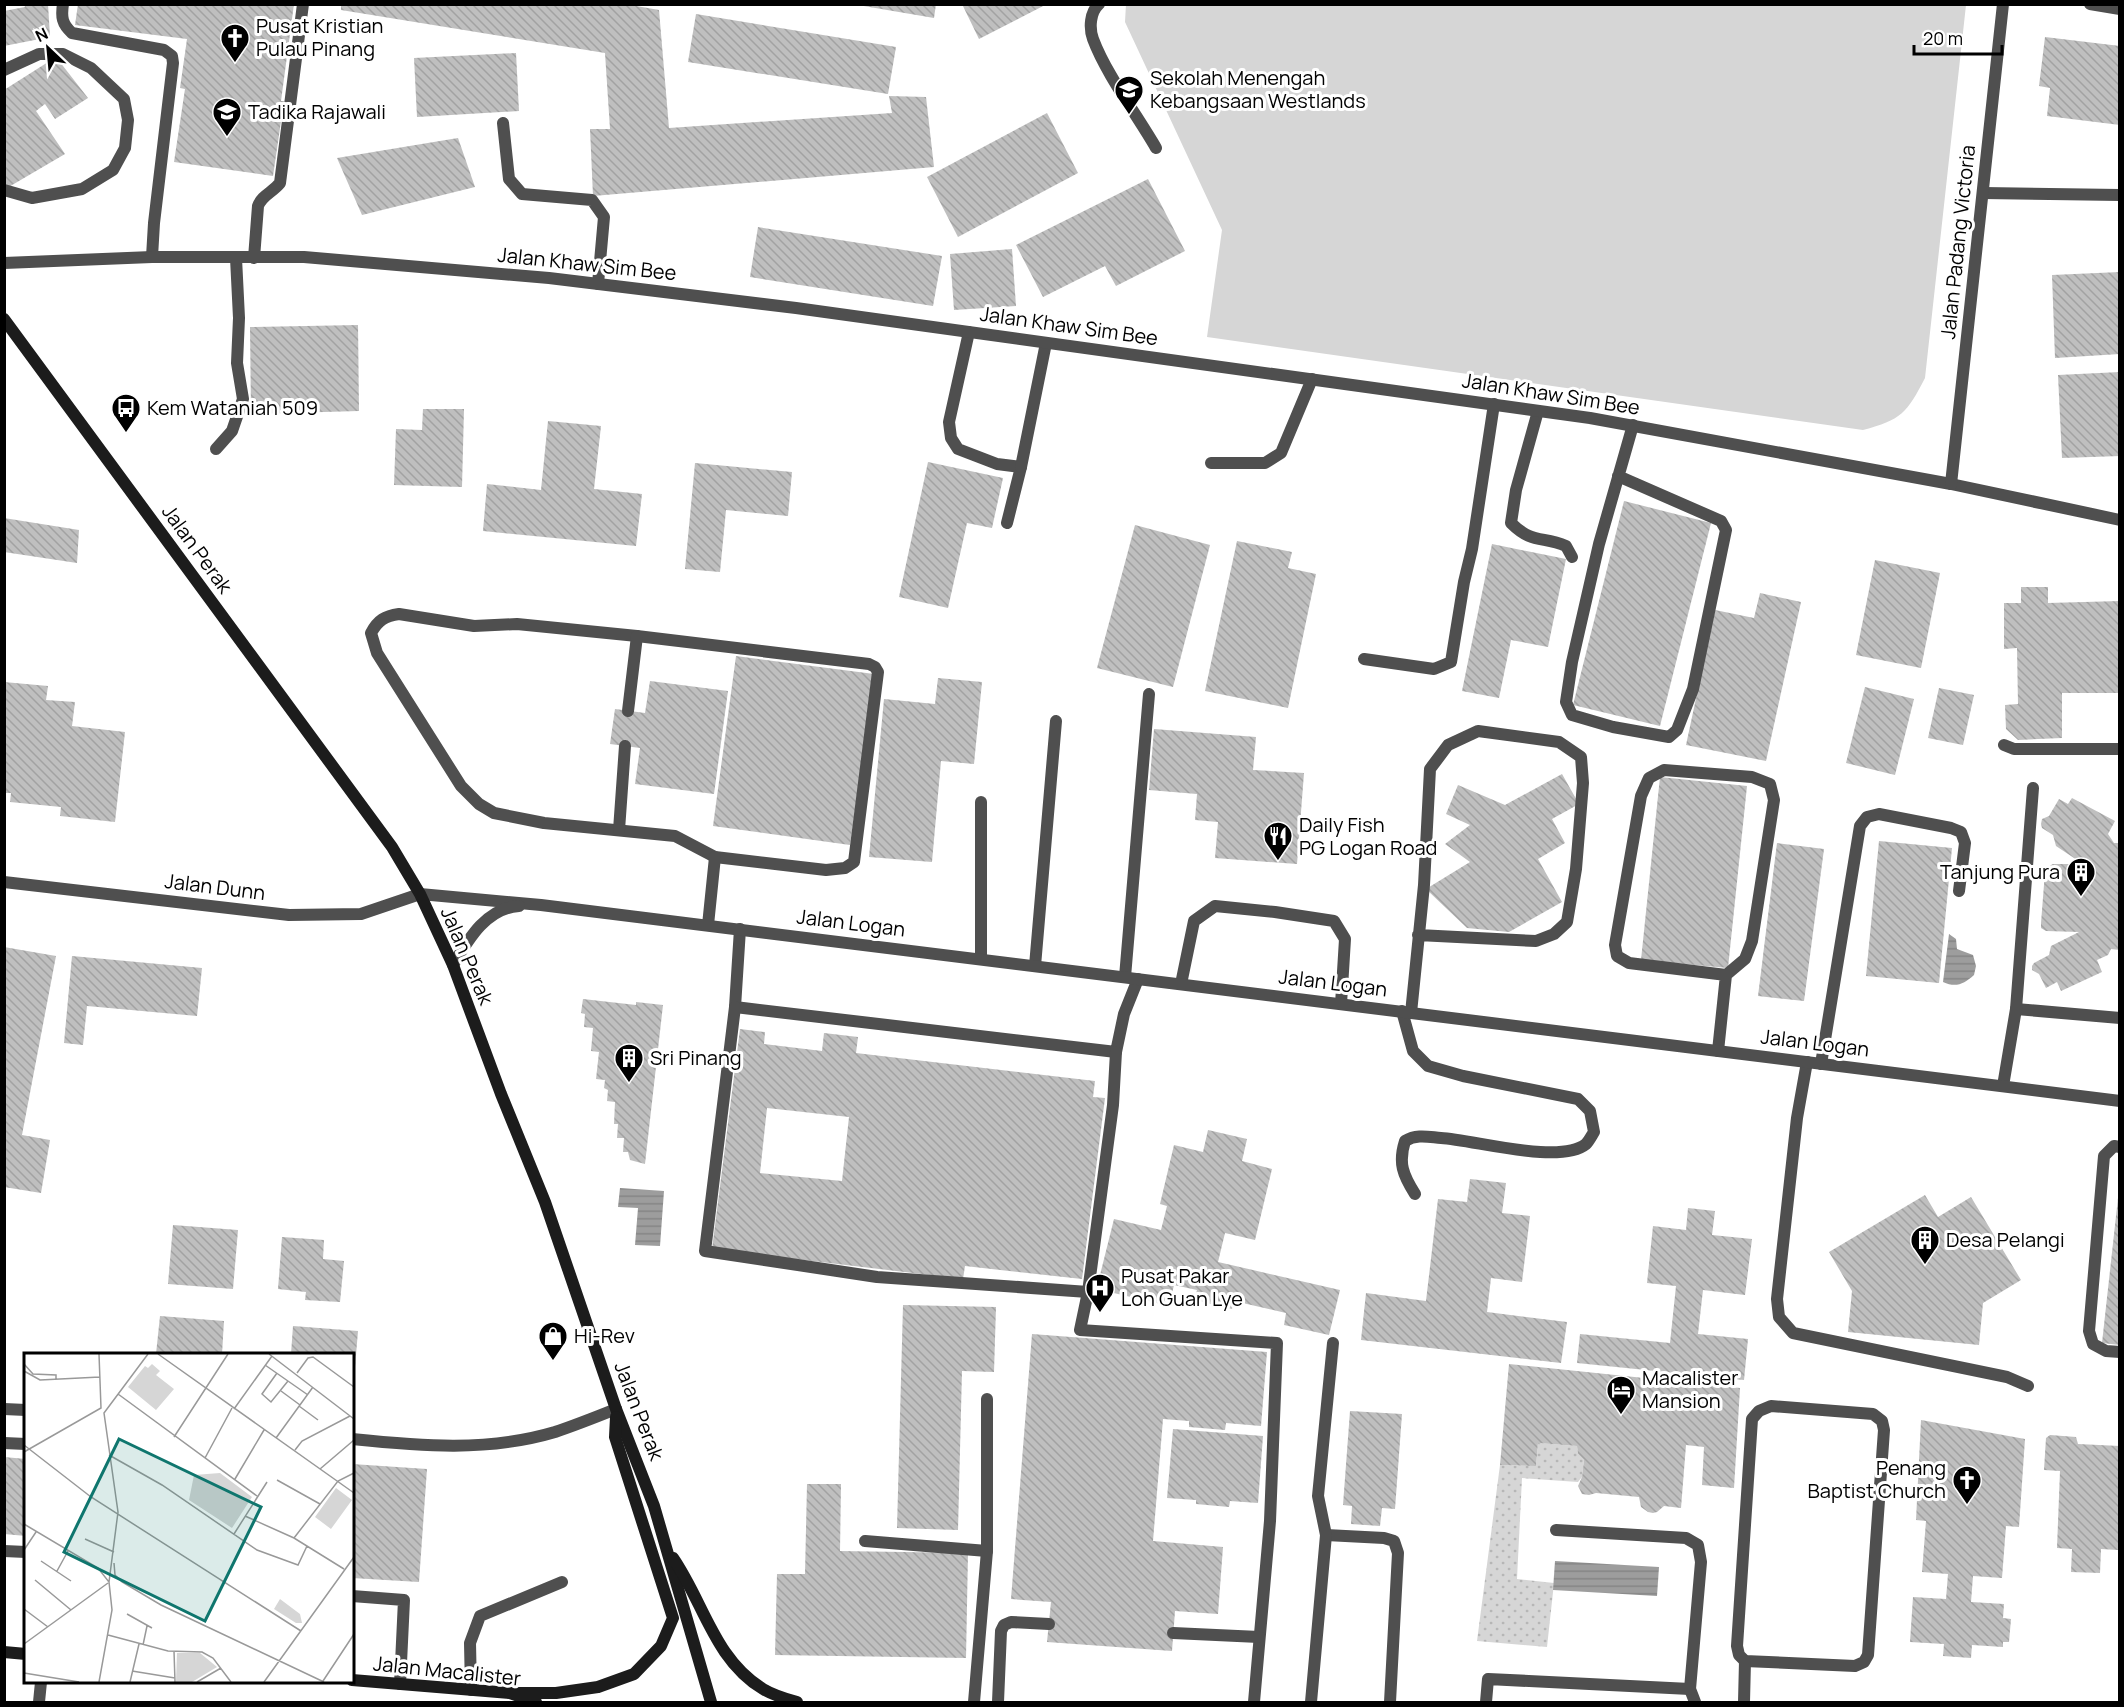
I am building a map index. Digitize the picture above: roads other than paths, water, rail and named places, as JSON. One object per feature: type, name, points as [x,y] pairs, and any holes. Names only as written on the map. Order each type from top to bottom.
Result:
[{"type":"main road","name":"Jalan Perak","points":[[4,319],[392,847],[420,894],[453,965],[501,1094],[545,1202],[616,1409],[654,1506],[711,1702]]},
{"type":"main road","points":[[510,1693],[556,1693],[598,1687],[634,1674],[661,1646],[673,1618],[615,1437],[616,1409]]},
{"type":"main road","points":[[666,1547],[688,1580],[708,1624],[728,1659],[765,1691],[797,1702]]},
{"type":"main road","points":[[4,1652],[24,1654]]},
{"type":"main road","name":"Jalan Macalister","points":[[354,1680],[510,1693],[536,1702]]},
{"type":"street","points":[[63,4],[62,17],[65,27],[72,33],[164,50],[172,56],[152,257]]},
{"type":"street","points":[[254,258],[258,206],[261,199],[280,183],[303,4]]},
{"type":"street","points":[[1099,4],[1092,15],[1092,37],[1156,148]]},
{"type":"street","name":"Jalan Padang Victoria","points":[[1951,484],[2003,4]]},
{"type":"street","points":[[2090,4],[2120,9]]},
{"type":"street","points":[[4,70],[39,54],[63,54],[91,68],[124,99],[128,120],[125,148],[113,170],[82,189],[32,198],[4,190]]},
{"type":"street","points":[[503,123],[509,179],[522,194],[592,200],[604,217],[598,284]]},
{"type":"street","points":[[1983,193],[2120,195]]},
{"type":"street","name":"Jalan Khaw Sim Bee","points":[[4,263],[152,257],[304,257],[598,284],[796,308],[1494,404],[1633,426],[1951,484],[2120,520]]},
{"type":"street","points":[[216,449],[232,431],[243,399],[237,363],[236,258]]},
{"type":"street","points":[[969,332],[949,422],[951,438],[958,449],[997,464],[1021,467]]},
{"type":"street","points":[[1007,523],[1021,467],[1046,343]]},
{"type":"street","points":[[1211,463],[1265,463],[1281,453],[1312,379]]},
{"type":"street","points":[[1364,659],[1434,669],[1451,662],[1464,582],[1472,549],[1494,404]]},
{"type":"street","points":[[1538,411],[1516,490],[1511,523],[1521,533],[1538,540],[1554,541],[1566,546],[1572,557]]},
{"type":"street","points":[[1618,476],[1722,521],[1726,530],[1693,688],[1677,730],[1669,737],[1613,727],[1572,715],[1566,702],[1572,662],[1599,544],[1618,476],[1633,426]]},
{"type":"street","points":[[399,615],[474,626],[517,624],[637,636],[870,664],[875,667],[878,672],[854,862],[844,868],[826,870],[716,857],[675,836],[619,830],[494,813],[479,804],[461,786],[377,653],[371,633],[377,622],[388,616],[399,615]]},
{"type":"street","points":[[628,711],[637,636]]},
{"type":"street","points":[[1149,694],[1132,978],[1116,1052],[1113,1105],[1088,1292],[1080,1330],[1277,1343],[1270,1521],[1254,1702]]},
{"type":"street","points":[[1035,966],[1056,721]]},
{"type":"street","points":[[1415,1194],[1404,1176],[1401,1153],[1405,1141],[1414,1136],[1454,1139],[1521,1150],[1565,1152],[1586,1144],[1594,1132],[1590,1111],[1578,1098],[1463,1076],[1428,1066],[1413,1051],[1406,1012],[1424,885],[1430,769],[1448,745],[1478,730],[1559,742],[1581,757],[1583,783],[1576,869],[1567,922],[1554,934],[1536,941],[1418,935]]},
{"type":"street","points":[[2004,745],[2014,749],[2120,749]]},
{"type":"street","points":[[619,830],[625,746]]},
{"type":"street","points":[[1718,1051],[1726,975],[1745,959],[1752,941],[1774,800],[1770,784],[1752,777],[1664,770],[1649,778],[1641,796],[1615,945],[1617,956],[1629,963],[1726,975]]},
{"type":"street","points":[[2003,1086],[2016,1009],[2033,788]]},
{"type":"street","points":[[981,801],[981,959]]},
{"type":"street","points":[[1821,1064],[1860,825],[1867,817],[1879,814],[1961,832],[1965,843],[1959,891]]},
{"type":"street","points":[[708,926],[716,857]]},
{"type":"street","name":"Jalan Dunn","points":[[4,882],[289,915],[361,914],[420,894]]},
{"type":"street","name":"Jalan Logan","points":[[420,894],[541,904],[2120,1101]]},
{"type":"street","name":"Jalan Logan","points":[[453,965],[467,941],[485,920],[513,906],[541,904]]},
{"type":"street","points":[[1182,984],[1194,921],[1215,906],[1275,912],[1334,921],[1345,939],[1341,1004]]},
{"type":"street","points":[[740,929],[735,1007],[705,1251],[877,1277],[1088,1292]]},
{"type":"street","points":[[735,1007],[1116,1052]]},
{"type":"street","points":[[2016,1009],[2120,1018]]},
{"type":"street","points":[[1807,1062],[1797,1118],[1782,1243],[1777,1299],[1779,1317],[1793,1333],[2007,1377],[2028,1386]]},
{"type":"street","points":[[2120,1147],[2114,1146],[2104,1156],[2089,1331],[2093,1344],[2106,1351],[2120,1352]]},
{"type":"street","points":[[1311,1702],[1326,1535],[1318,1496],[1333,1343]]},
{"type":"street","points":[[974,1702],[987,1551],[987,1399]]},
{"type":"street","points":[[1744,1702],[1745,1661],[1739,1655],[1737,1646],[1752,1419],[1759,1411],[1771,1406],[1873,1414],[1882,1421],[1884,1430],[1868,1655],[1864,1662],[1856,1666],[1745,1661]]},
{"type":"street","points":[[4,1409],[24,1410]]},
{"type":"street","points":[[354,1439],[415,1446],[463,1447],[495,1444],[554,1432],[616,1409]]},
{"type":"street","points":[[4,1443],[24,1444]]},
{"type":"street","points":[[1556,1530],[1686,1539],[1698,1545],[1701,1562],[1690,1689],[1695,1702]]},
{"type":"street","points":[[1326,1535],[1384,1538],[1394,1541],[1398,1553],[1390,1702]]},
{"type":"street","points":[[865,1541],[987,1551]]},
{"type":"street","points":[[4,1551],[24,1552]]},
{"type":"street","points":[[471,1690],[470,1643],[480,1616],[562,1582]]},
{"type":"street","points":[[354,1596],[404,1600],[400,1684]]},
{"type":"street","points":[[998,1702],[1001,1631],[1004,1625],[1011,1622],[1049,1624]]},
{"type":"street","points":[[1173,1632],[1259,1637]]},
{"type":"street","points":[[1486,1702],[1488,1678],[1690,1689]]},
{"type":"street","points":[[39,1702],[41,1683]]},
{"type":"place","name":"Pusat Kristian Pulau Pinang","points":[[235,64]]},
{"type":"place","name":"Sekolah Menengah Kebangsaan Westlands","points":[[1129,116]]},
{"type":"place","name":"Tadika Rajawali","points":[[227,138]]},
{"type":"place","name":"Kem Wataniah 509","points":[[126,434]]},
{"type":"place","name":"Daily Fish PG Logan Road","points":[[1278,862]]},
{"type":"place","name":"Tanjung Pura","points":[[2081,898]]},
{"type":"place","name":"Sri Pinang","points":[[629,1084]]},
{"type":"place","name":"Desa Pelangi","points":[[1925,1266]]},
{"type":"place","name":"Pusat Pakar Loh Guan Lye","points":[[1100,1314]]},
{"type":"place","name":"Hi-Rev","points":[[553,1362]]},
{"type":"place","name":"Macalister Mansion","points":[[1621,1416]]},
{"type":"place","name":"Penang Baptist Church","points":[[1967,1506]]}]
